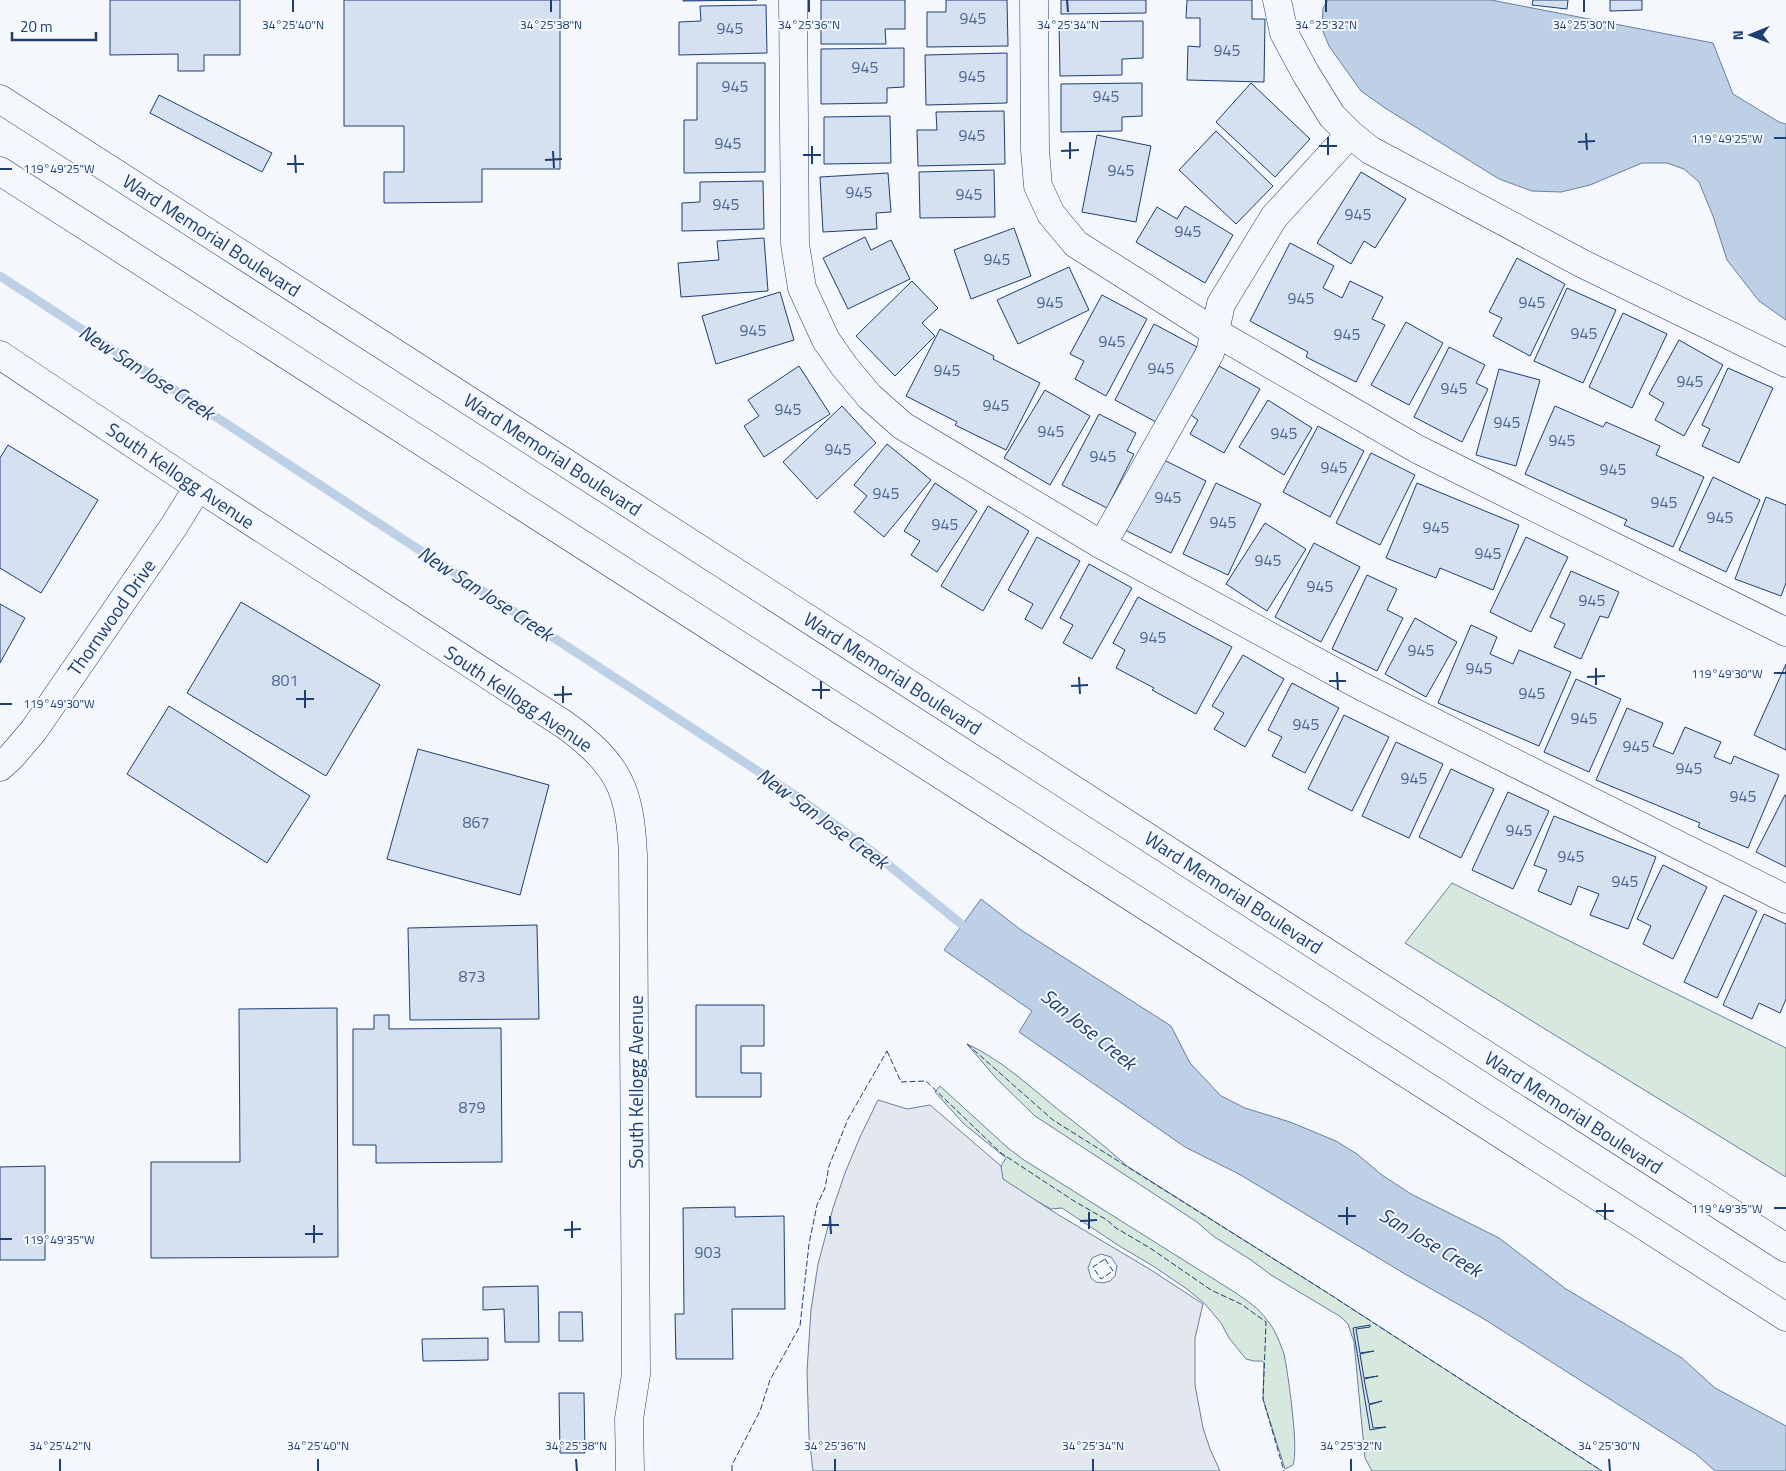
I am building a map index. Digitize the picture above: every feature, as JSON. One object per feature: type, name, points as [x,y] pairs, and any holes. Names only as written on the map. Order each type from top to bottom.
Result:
[{"type":"main road","points":[[793,0],[795,244],[802,288],[826,340],[844,366],[870,397],[903,426],[1102,545],[1361,686],[1786,899]]},
{"type":"main road","points":[[1034,0],[1035,150],[1038,186],[1051,214],[1076,244],[1215,332],[1418,449],[1786,632]]},
{"type":"main road","points":[[1276,0],[1284,33],[1332,116],[1370,150],[1584,264],[1786,363]]},
{"type":"main road","name":"Ward Memorial Boulevard","points":[[0,99],[1786,1248]]},
{"type":"main road","points":[[1102,545],[1210,353],[1221,304],[1274,217],[1350,134]]},
{"type":"main road","points":[[0,171],[1786,1317]]},
{"type":"main road","name":"South Kellogg Avenue","points":[[0,355],[198,488],[566,725],[598,752],[615,774],[629,807],[632,832],[636,1374],[629,1419],[630,1471]]},
{"type":"main road","name":"Thornwood Drive","points":[[0,767],[34,730],[198,488]]},
{"type":"shaded area","points":[[1452,883],[1786,1048],[1786,1177],[1405,943]]},
{"type":"shaded area","points":[[967,1044],[991,1057],[1013,1073],[1127,1166],[1323,1290],[1602,1471],[1372,1471],[1365,1458],[1354,1342],[1348,1324],[1341,1317],[1271,1275],[1213,1236],[1197,1222],[1035,1116],[996,1078]]},
{"type":"shaded area","points":[[940,1086],[1008,1148],[1024,1160],[1236,1293],[1253,1305],[1264,1316],[1277,1336],[1284,1354],[1294,1428],[1293,1465],[1285,1469],[1263,1399],[1264,1363],[1262,1361],[1246,1359],[1205,1304],[1187,1289],[1062,1208],[1051,1209],[1002,1179],[1001,1166],[1006,1158],[964,1124],[935,1092]]},
{"type":"shaded area","points":[[878,1100],[907,1109],[930,1105],[1001,1166],[1003,1179],[1203,1304],[1195,1338],[1195,1385],[1203,1428],[1220,1471],[813,1471],[809,1437],[807,1371],[811,1310],[818,1264],[833,1208],[860,1137]],"holes":[[[1101,1254],[1111,1257],[1117,1266],[1115,1276],[1110,1281],[1096,1282],[1091,1278],[1088,1268],[1092,1258]]]},
{"type":"water","points":[[1328,0],[1491,0],[1713,43],[1733,94],[1779,122],[1786,124],[1786,320],[1759,301],[1727,260],[1713,216],[1699,182],[1684,169],[1667,163],[1642,163],[1590,185],[1561,192],[1532,191],[1499,179],[1361,91],[1329,46],[1322,29],[1323,8]]},
{"type":"water","name":"San Jose Creek","points":[[981,899],[1021,930],[1171,1026],[1190,1063],[1221,1096],[1245,1108],[1290,1122],[1336,1141],[1357,1154],[1382,1175],[1411,1194],[1499,1238],[1566,1289],[1682,1358],[1715,1388],[1786,1426],[1786,1471],[1715,1471],[1696,1454],[1484,1319],[1405,1274],[1239,1174],[1185,1147],[1019,1032],[1032,1011],[944,950]]},
{"type":"building","points":[[110,0],[240,0],[240,55],[204,55],[204,71],[178,71],[178,54],[110,55]]},
{"type":"building","points":[[344,0],[560,0],[560,169],[482,169],[482,202],[384,203],[384,172],[404,172],[404,126],[344,126]]},
{"type":"building","points":[[683,0],[757,0],[683,1]]},
{"type":"building","points":[[821,0],[905,0],[905,29],[885,29],[886,44],[821,44]]},
{"type":"building","points":[[946,0],[1007,0],[1008,46],[927,47],[927,12],[946,12]]},
{"type":"building","points":[[1061,0],[1146,0],[1146,13],[1061,14]]},
{"type":"building","points":[[1187,0],[1252,0],[1252,19],[1265,19],[1264,82],[1187,80],[1188,46],[1200,47],[1200,18],[1186,18]]},
{"type":"building","points":[[1533,0],[1568,0],[1567,9],[1532,5]]},
{"type":"building","points":[[1610,0],[1642,0],[1642,10],[1610,11]]},
{"type":"building","points":[[766,5],[767,53],[679,55],[679,22],[701,21],[700,6]]},
{"type":"building","points":[[1143,21],[1143,58],[1122,59],[1122,75],[1060,76],[1059,22]]},
{"type":"building","points":[[904,48],[904,87],[887,88],[887,103],[821,104],[821,49]]},
{"type":"building","points":[[1007,53],[1007,103],[926,105],[925,55]]},
{"type":"building","points":[[697,63],[765,63],[765,172],[684,173],[684,120],[697,120]]},
{"type":"building","points":[[1142,83],[1142,116],[1122,117],[1122,131],[1061,132],[1061,84]]},
{"type":"building","points":[[1251,83],[1310,139],[1275,177],[1216,122]]},
{"type":"building","points":[[159,95],[272,153],[262,172],[150,113]]},
{"type":"building","points":[[1004,111],[1005,164],[918,166],[917,130],[937,130],[936,112]]},
{"type":"building","points":[[890,116],[891,163],[824,164],[824,117]]},
{"type":"building","points":[[1216,131],[1273,186],[1236,224],[1179,170]]},
{"type":"building","points":[[1097,135],[1151,146],[1136,222],[1082,212]]},
{"type":"building","points":[[994,170],[995,217],[920,218],[919,172]]},
{"type":"building","points":[[1361,172],[1406,199],[1375,248],[1364,241],[1351,264],[1317,243]]},
{"type":"building","points":[[888,173],[891,212],[876,213],[877,229],[823,232],[820,177]]},
{"type":"building","points":[[763,181],[764,229],[682,231],[682,203],[700,202],[700,182]]},
{"type":"building","points":[[1185,206],[1233,235],[1205,283],[1136,242],[1157,207],[1177,219]]},
{"type":"building","points":[[1014,228],[1031,276],[971,299],[954,250]]},
{"type":"building","points":[[865,237],[871,250],[891,240],[910,279],[848,309],[823,258]]},
{"type":"building","points":[[764,238],[768,291],[681,297],[678,263],[719,260],[717,241]]},
{"type":"building","points":[[1290,243],[1334,266],[1323,288],[1342,298],[1350,281],[1383,297],[1372,319],[1385,325],[1356,382],[1306,357],[1308,352],[1250,321]]},
{"type":"building","points":[[1517,258],[1565,284],[1530,356],[1493,336],[1502,318],[1489,312]]},
{"type":"building","points":[[1069,267],[1089,310],[1018,344],[997,300]]},
{"type":"building","points":[[912,281],[938,308],[922,323],[935,336],[895,376],[856,336]]},
{"type":"building","points":[[1567,288],[1616,310],[1583,383],[1534,361]]},
{"type":"building","points":[[780,292],[794,340],[716,364],[702,316]]},
{"type":"building","points":[[1102,295],[1147,319],[1106,396],[1075,379],[1084,361],[1070,354]]},
{"type":"building","points":[[1623,313],[1667,334],[1632,408],[1589,387]]},
{"type":"building","points":[[1406,322],[1443,343],[1409,405],[1371,385]]},
{"type":"building","points":[[1154,324],[1197,347],[1158,423],[1115,400]]},
{"type":"building","points":[[940,329],[994,356],[993,359],[1040,383],[1006,450],[955,425],[957,422],[906,396]]},
{"type":"building","points":[[1679,340],[1723,365],[1684,436],[1655,420],[1664,403],[1649,394]]},
{"type":"building","points":[[1449,347],[1485,365],[1476,383],[1488,389],[1462,442],[1414,417]]},
{"type":"building","points":[[799,366],[830,414],[764,457],[744,426],[759,416],[748,400]]},
{"type":"building","points":[[1219,366],[1260,389],[1224,453],[1190,434],[1198,420],[1191,415]]},
{"type":"building","points":[[1728,368],[1773,388],[1739,463],[1702,446],[1710,429],[1702,425]]},
{"type":"building","points":[[1499,369],[1540,380],[1516,466],[1476,455]]},
{"type":"building","points":[[1045,390],[1090,416],[1050,485],[1004,458]]},
{"type":"building","points":[[1268,400],[1312,428],[1284,475],[1239,447]]},
{"type":"building","points":[[842,406],[876,443],[817,499],[783,462]]},
{"type":"building","points":[[1555,406],[1603,427],[1606,422],[1660,446],[1656,455],[1704,477],[1673,547],[1624,525],[1627,520],[1525,474]]},
{"type":"building","points":[[1099,414],[1136,433],[1127,451],[1134,454],[1107,508],[1062,485]]},
{"type":"building","points":[[1318,426],[1364,451],[1330,517],[1283,492]]},
{"type":"building","points":[[887,444],[931,480],[884,537],[854,512],[867,496],[854,485]]},
{"type":"building","points":[[8,445],[98,500],[41,593],[0,568],[0,458]]},
{"type":"building","points":[[1371,453],[1415,475],[1380,545],[1336,523]]},
{"type":"building","points":[[1160,458],[1206,481],[1171,553],[1125,530]]},
{"type":"building","points":[[1713,477],[1760,500],[1726,572],[1679,550]]},
{"type":"building","points":[[935,483],[977,511],[937,572],[911,555],[920,541],[904,531]]},
{"type":"building","points":[[1216,483],[1261,504],[1228,575],[1183,554]]},
{"type":"building","points":[[1417,483],[1519,525],[1493,590],[1440,568],[1436,578],[1386,558]]},
{"type":"building","points":[[1766,497],[1786,505],[1786,583],[1781,596],[1735,579]]},
{"type":"building","points":[[988,506],[1029,531],[983,611],[941,586]]},
{"type":"building","points":[[1265,523],[1306,549],[1267,611],[1226,584]]},
{"type":"building","points":[[1037,537],[1080,561],[1042,629],[1025,619],[1033,604],[1008,590]]},
{"type":"building","points":[[1526,537],[1568,557],[1531,632],[1490,612]]},
{"type":"building","points":[[1314,543],[1360,567],[1321,642],[1275,617]]},
{"type":"building","points":[[1089,564],[1132,588],[1092,659],[1063,643],[1073,625],[1060,618]]},
{"type":"building","points":[[1571,571],[1619,592],[1608,618],[1600,616],[1581,659],[1554,647],[1565,624],[1550,617]]},
{"type":"building","points":[[1367,575],[1397,589],[1387,610],[1403,618],[1377,671],[1332,649]]},
{"type":"building","points":[[1138,597],[1232,647],[1196,714],[1152,690],[1154,688],[1116,668],[1125,650],[1113,643]]},
{"type":"building","points":[[241,602],[380,685],[326,776],[187,693]]},
{"type":"building","points":[[0,604],[25,618],[0,663]]},
{"type":"building","points":[[1415,618],[1457,642],[1426,697],[1385,674]]},
{"type":"building","points":[[1471,625],[1497,637],[1490,654],[1513,664],[1519,650],[1571,672],[1539,746],[1438,703]]},
{"type":"building","points":[[1243,655],[1284,679],[1245,747],[1214,729],[1224,713],[1212,706]]},
{"type":"building","points":[[1786,664],[1786,750],[1754,735]]},
{"type":"building","points":[[1576,679],[1621,699],[1589,772],[1544,752]]},
{"type":"building","points":[[1292,683],[1339,708],[1305,773],[1272,756],[1282,737],[1268,730]]},
{"type":"building","points":[[169,706],[310,796],[267,863],[127,774]]},
{"type":"building","points":[[1627,708],[1663,723],[1653,746],[1673,754],[1685,727],[1721,742],[1714,757],[1731,764],[1734,756],[1779,775],[1748,848],[1698,827],[1700,823],[1596,780]]},
{"type":"building","points":[[1344,715],[1389,737],[1352,811],[1308,789]]},
{"type":"building","points":[[1396,742],[1443,764],[1409,838],[1362,816]]},
{"type":"building","points":[[418,749],[549,785],[520,895],[387,859]]},
{"type":"building","points":[[1451,769],[1494,789],[1461,858],[1419,837]]},
{"type":"building","points":[[1508,792],[1549,811],[1513,889],[1472,870]]},
{"type":"building","points":[[1786,795],[1786,867],[1756,852]]},
{"type":"building","points":[[1554,816],[1656,857],[1628,929],[1590,915],[1599,894],[1578,886],[1571,905],[1538,891],[1547,870],[1534,865]]},
{"type":"building","points":[[1663,865],[1707,887],[1673,959],[1643,944],[1651,926],[1637,919]]},
{"type":"building","points":[[1724,895],[1757,911],[1717,998],[1684,982]]},
{"type":"building","points":[[1764,914],[1786,924],[1786,999],[1780,1013],[1759,1003],[1752,1019],[1723,1005]]},
{"type":"building","points":[[537,925],[539,1019],[410,1020],[408,928]]},
{"type":"building","points":[[696,1005],[764,1005],[764,1046],[741,1046],[741,1073],[761,1073],[761,1097],[696,1097]]},
{"type":"building","points":[[337,1008],[338,1257],[151,1258],[151,1162],[240,1162],[239,1009]]},
{"type":"building","points":[[374,1015],[389,1015],[389,1029],[501,1028],[502,1162],[376,1163],[376,1145],[353,1145],[353,1029],[374,1029]]},
{"type":"building","points":[[45,1166],[45,1260],[0,1260],[0,1167]]},
{"type":"building","points":[[735,1207],[735,1217],[784,1216],[785,1309],[732,1309],[733,1359],[676,1359],[675,1314],[684,1314],[683,1208]]},
{"type":"building","points":[[538,1286],[539,1342],[505,1342],[504,1309],[483,1310],[483,1287]]},
{"type":"building","points":[[559,1312],[582,1312],[583,1341],[559,1341]]},
{"type":"building","points":[[1370,1325],[1370,1327],[1356,1329],[1360,1353],[1374,1351],[1360,1354],[1364,1378],[1378,1376],[1364,1379],[1369,1404],[1382,1401],[1369,1405],[1373,1428],[1386,1427],[1370,1430],[1353,1328]]},
{"type":"building","points":[[488,1338],[488,1360],[423,1361],[422,1339]]},
{"type":"building","points":[[559,1393],[584,1393],[585,1453],[560,1453]]},
{"type":"waterway","name":"New San Jose Creek","points":[[0,276],[793,794],[875,854],[971,932]]},
{"type":"fence","points":[[967,1044],[1053,1120],[1323,1290],[1602,1471]]},
{"type":"fence","points":[[887,1051],[901,1082],[926,1081],[1001,1153],[1150,1248],[1211,1290],[1241,1304],[1266,1322],[1263,1399],[1284,1471]]},
{"type":"fence","points":[[732,1471],[732,1465],[760,1411],[770,1380],[800,1326],[809,1244],[817,1205],[825,1188],[829,1166],[848,1119],[887,1051]]},
{"type":"fence","points":[[1105,1259],[1113,1271],[1101,1279],[1093,1267],[1105,1259]]}]
